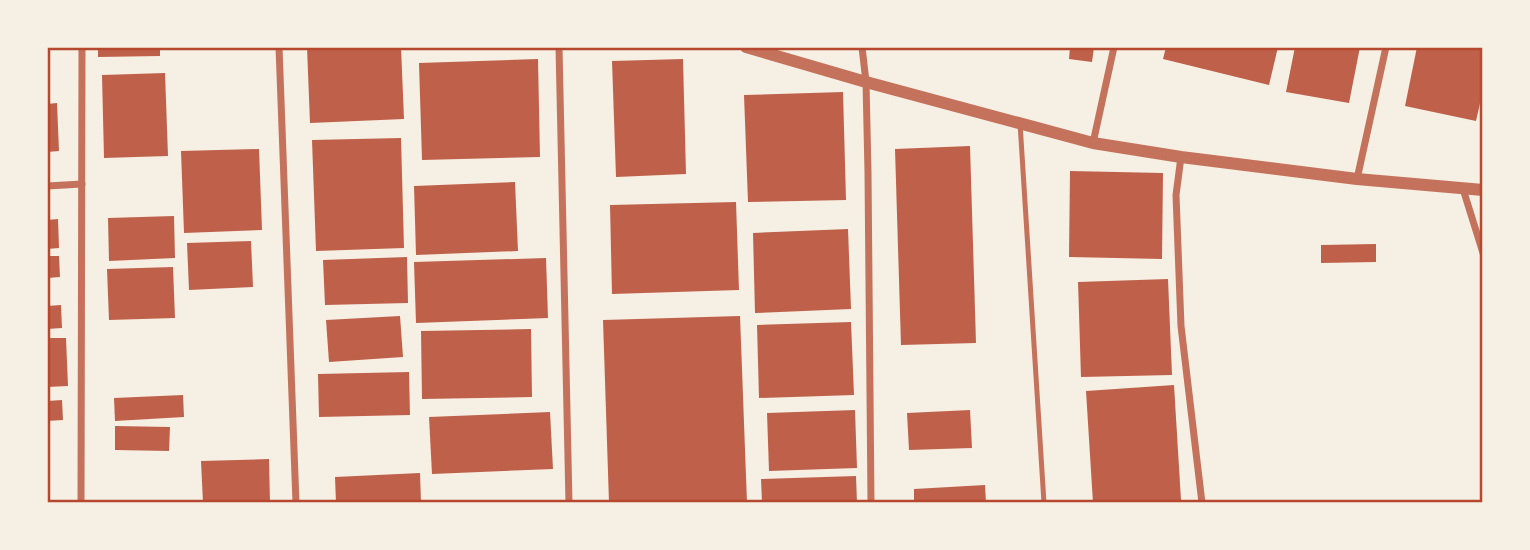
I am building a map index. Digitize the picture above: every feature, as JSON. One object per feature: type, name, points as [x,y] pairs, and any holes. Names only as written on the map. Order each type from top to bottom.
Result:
[{"type":"street","points":[[81,503],[82,47]]},
{"type":"street","points":[[279,47],[296,503]]},
{"type":"street","points":[[559,47],[569,503]]},
{"type":"street","points":[[747,47],[866,82],[1093,142],[1181,157],[1357,179],[1483,190]]},
{"type":"street","points":[[862,47],[866,82],[871,503]]},
{"type":"street","points":[[1093,142],[1114,47]]},
{"type":"street","points":[[1357,179],[1386,47]]},
{"type":"street","points":[[1181,157],[1176,195],[1181,326],[1202,503]]},
{"type":"street","points":[[47,186],[82,184]]},
{"type":"street","points":[[1463,188],[1483,253]]},
{"type":"lane","points":[[1020,123],[1044,503]]},
{"type":"building","points":[[98,47],[160,47],[160,56],[98,57]]},
{"type":"building","points":[[307,47],[401,47],[404,119],[310,123]]},
{"type":"building","points":[[1070,47],[1094,47],[1092,62],[1069,59]]},
{"type":"building","points":[[1166,47],[1278,47],[1269,85],[1163,59]]},
{"type":"building","points":[[1295,47],[1360,47],[1349,103],[1286,92]]},
{"type":"building","points":[[1417,47],[1483,47],[1483,90],[1476,121],[1405,106]]},
{"type":"building","points":[[538,59],[540,157],[422,160],[419,63]]},
{"type":"building","points":[[683,59],[686,174],[616,177],[612,61]]},
{"type":"building","points":[[165,73],[168,156],[104,158],[102,75]]},
{"type":"building","points":[[843,92],[846,200],[748,202],[744,95]]},
{"type":"building","points":[[57,103],[59,151],[47,152],[47,104]]},
{"type":"building","points":[[401,138],[404,248],[316,251],[312,140]]},
{"type":"building","points":[[970,146],[976,343],[901,345],[895,149]]},
{"type":"building","points":[[259,149],[262,230],[184,233],[181,151]]},
{"type":"building","points":[[1070,171],[1163,173],[1162,259],[1069,257]]},
{"type":"building","points":[[515,182],[518,251],[416,255],[414,186]]},
{"type":"building","points":[[736,202],[739,290],[612,294],[610,205]]},
{"type":"building","points":[[174,216],[175,258],[109,261],[108,218]]},
{"type":"building","points":[[58,219],[59,248],[47,249],[47,220]]},
{"type":"building","points":[[848,229],[851,309],[755,313],[753,233]]},
{"type":"building","points":[[251,241],[253,287],[189,290],[187,243]]},
{"type":"building","points":[[1376,244],[1376,262],[1321,263],[1321,245]]},
{"type":"building","points":[[47,256],[59,256],[60,277],[47,278]]},
{"type":"building","points":[[407,257],[408,303],[325,305],[323,260]]},
{"type":"building","points":[[546,258],[548,318],[416,323],[414,262]]},
{"type":"building","points":[[173,267],[175,318],[109,320],[107,269]]},
{"type":"building","points":[[1168,279],[1172,375],[1081,377],[1078,282]]},
{"type":"building","points":[[61,305],[62,328],[47,329],[47,306]]},
{"type":"building","points":[[400,316],[403,357],[329,362],[326,320]]},
{"type":"building","points":[[740,316],[747,503],[609,503],[603,320]]},
{"type":"building","points":[[851,322],[854,395],[759,398],[757,325]]},
{"type":"building","points":[[531,329],[532,397],[422,399],[421,331]]},
{"type":"building","points":[[47,338],[66,338],[68,386],[47,387]]},
{"type":"building","points":[[409,372],[410,415],[319,417],[318,374]]},
{"type":"building","points":[[1174,385],[1181,500],[1093,503],[1086,391]]},
{"type":"building","points":[[183,395],[184,417],[115,421],[114,398]]},
{"type":"building","points":[[62,400],[63,420],[47,421],[47,401]]},
{"type":"building","points":[[855,410],[857,468],[769,471],[767,413]]},
{"type":"building","points":[[970,410],[972,448],[909,450],[907,413]]},
{"type":"building","points":[[550,412],[553,469],[432,474],[429,417]]},
{"type":"building","points":[[115,426],[170,427],[169,451],[115,450]]},
{"type":"building","points":[[269,459],[270,503],[203,503],[201,461]]},
{"type":"building","points":[[420,473],[421,503],[336,503],[335,477]]},
{"type":"building","points":[[856,476],[857,503],[762,503],[761,479]]},
{"type":"building","points":[[985,485],[986,503],[914,503],[914,489]]}]
